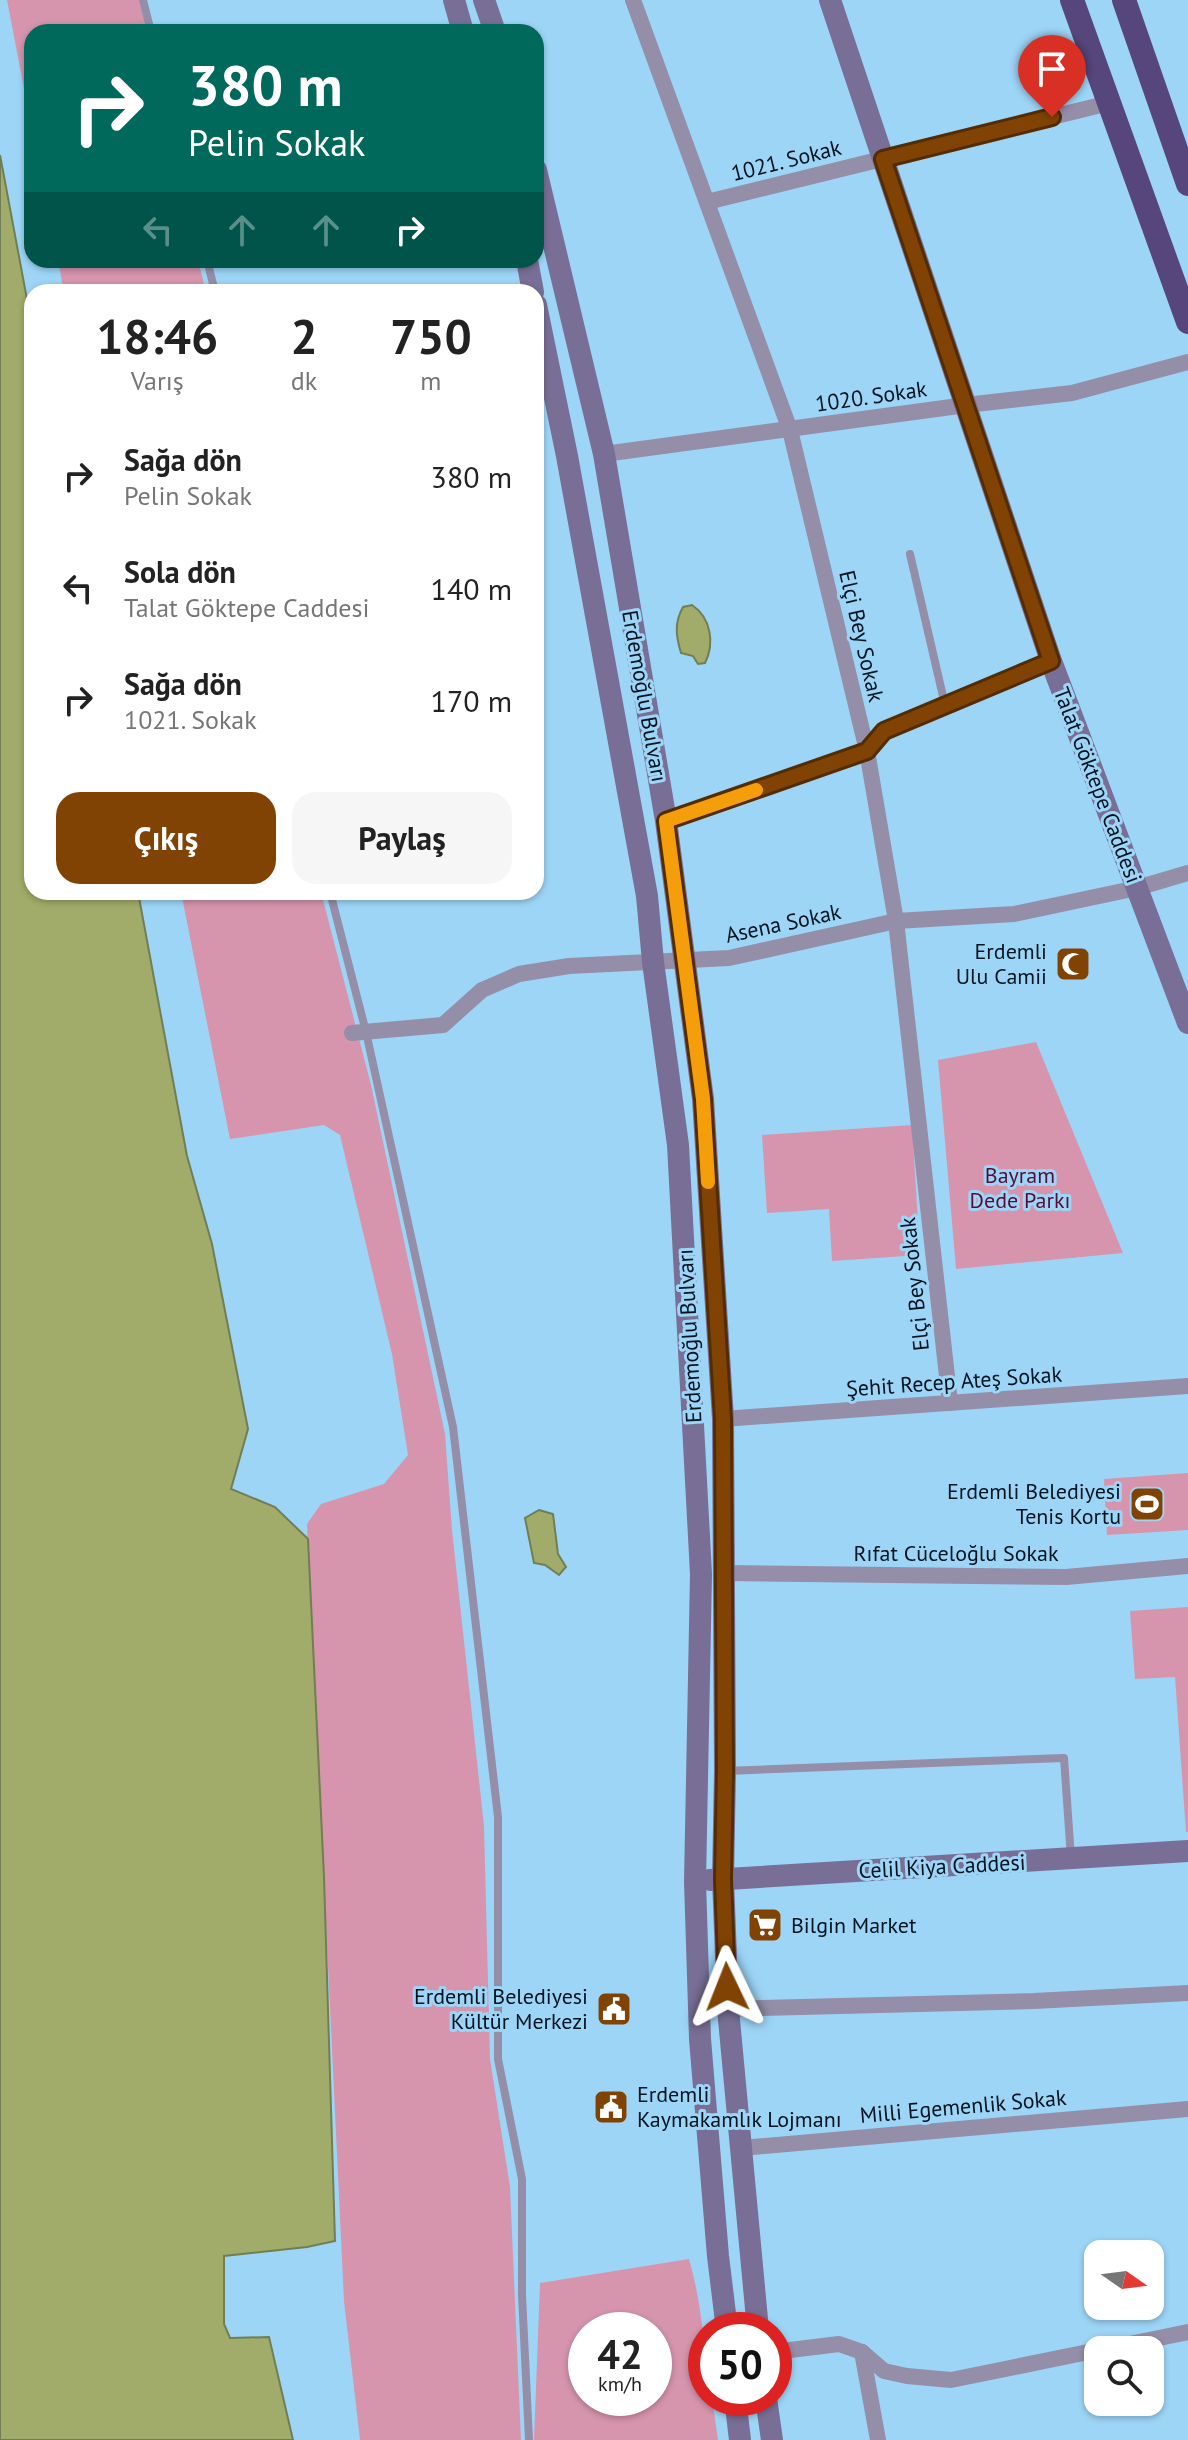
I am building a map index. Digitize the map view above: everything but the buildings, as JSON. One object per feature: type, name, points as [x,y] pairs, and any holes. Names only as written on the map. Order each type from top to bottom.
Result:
[{"type":"highway","points":[[1072,0],[1188,322]]},
{"type":"highway","points":[[1124,0],[1188,184]]},
{"type":"main road","points":[[454,0],[461,24]]},
{"type":"main road","points":[[484,0],[492,24]]},
{"type":"main road","name":"Talat Göktepe Caddesi","points":[[830,0],[1051,661],[1188,1023]]},
{"type":"main road","name":"Erdemoğlu Bulvarı","points":[[544,203],[604,454],[666,821],[703,1099],[723,1419],[723,1879],[728,2009],[756,2312]]},
{"type":"main road","name":"Erdemoğlu Bulvarı","points":[[544,344],[644,880],[678,1145],[700,1559],[695,1882],[700,2039],[725,2312]]},
{"type":"main road","name":"Celil Kiya Caddesi","points":[[695,1882],[1188,1851]]},
{"type":"main road","points":[[737,2416],[740,2440]]},
{"type":"main road","points":[[769,2416],[772,2440]]},
{"type":"street","name":"Elçi Bey Sokak","points":[[633,0],[790,430],[867,751],[896,921],[950,1403]]},
{"type":"street","name":"1021. Sokak","points":[[707,202],[1109,103]]},
{"type":"street","name":"1020. Sokak","points":[[604,454],[1072,393],[1188,362]]},
{"type":"street","points":[[666,821],[867,751],[884,731],[1051,661]]},
{"type":"street","name":"Asena Sokak","points":[[359,1032],[443,1025],[482,990],[519,974],[569,966],[729,958],[896,921],[1014,914],[1137,888],[1188,873]]},
{"type":"street","name":"Şehit Recep Ateş Sokak","points":[[723,1419],[1188,1386]]},
{"type":"street","name":"Rıfat Cüceloğlu Sokak","points":[[724,1573],[1066,1577],[1188,1566]]},
{"type":"street","points":[[728,2009],[1034,2001],[1188,1993]]},
{"type":"street","name":"Milli Egemenlik Sokak","points":[[741,2148],[1188,2109]]},
{"type":"street","points":[[1164,2337],[1188,2332]]},
{"type":"street","points":[[792,2350],[839,2344],[862,2352],[884,2371],[951,2380],[1084,2353]]},
{"type":"street","points":[[862,2352],[878,2440]]},
{"type":"lane","points":[[143,0],[149,24]]},
{"type":"lane","points":[[910,554],[945,706]]},
{"type":"lane","points":[[332,900],[359,1032],[453,1427],[498,1817],[498,2059],[522,2179],[522,2295],[529,2440]]},
{"type":"lane","points":[[725,1771],[1064,1758],[1071,1858]]},
{"type":"green space","points":[[7,0],[139,0],[145,24],[24,24],[24,88]]},
{"type":"green space","points":[[60,268],[200,268],[204,284],[62,284]]},
{"type":"green space","points":[[183,900],[323,900],[371,1085],[445,1434],[452,1530],[484,1826],[490,2059],[510,2187],[521,2440],[360,2440],[344,2301],[307,1524],[321,1504],[384,1484],[408,1455],[392,1354],[340,1135],[324,1125],[230,1139]]},
{"type":"green space","name":"Bayram Dede Parkı","points":[[1036,1042],[1123,1253],[956,1269],[938,1060]]},
{"type":"green space","name":"Bayram Dede Parkı","points":[[912,1125],[920,1255],[832,1261],[829,1209],[767,1213],[762,1135]]},
{"type":"green space","name":"Erdemli Belediyesi Tenis Kortu","points":[[1188,1473],[1188,1530],[1107,1535],[1104,1479]]},
{"type":"green space","points":[[1188,1607],[1186,1832],[1175,1677],[1135,1679],[1130,1611]]},
{"type":"green space","points":[[689,2259],[700,2312],[688,2312],[688,2416],[715,2416],[718,2440],[534,2440],[540,2283]]},
{"type":"shaded area","points":[[0,155],[24,284],[24,900],[139,900],[187,1156],[212,1244],[248,1429],[231,1489],[275,1507],[308,1539],[324,1877],[335,2241],[224,2256],[224,2324],[230,2338],[269,2337],[293,2440],[0,2440]]},
{"type":"shaded area","points":[[692,605],[703,617],[709,631],[710,647],[705,663],[698,664],[693,656],[681,653],[678,641],[680,613],[683,607]]},
{"type":"shaded area","points":[[539,1510],[553,1514],[558,1554],[566,1567],[559,1575],[545,1565],[534,1563],[525,1518]]},
{"type":"slow traffic","points":[[708,1182],[703,1099],[666,821],[756,790]]},
{"type":"place","name":"Erdemli Ulu Camii","points":[[1073,964]]},
{"type":"place","name":"Erdemli Belediyesi Tenis Kortu","points":[[1147,1504]]},
{"type":"place","name":"Bilgin Market","points":[[765,1925]]},
{"type":"place","name":"Erdemli Belediyesi Kültür Merkezi","points":[[614,2009]]},
{"type":"place","name":"Erdemli Kaymakamlık Lojmanı","points":[[611,2107]]},
{"type":"route","points":[[727,1987],[723,1879],[723,1419],[703,1099],[666,821],[867,751],[884,731],[1051,661],[883,159],[1052,117]]}]
